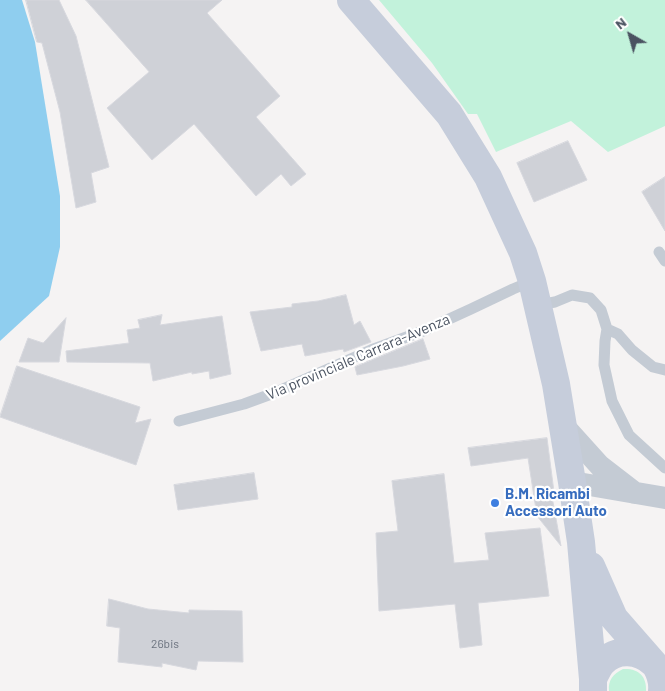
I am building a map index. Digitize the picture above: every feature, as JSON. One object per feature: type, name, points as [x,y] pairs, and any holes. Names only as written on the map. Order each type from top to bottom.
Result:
[{"type":"main road","points":[[350,0],[449,114],[488,177],[523,253],[535,293],[556,384],[572,482],[581,542],[590,688]]},
{"type":"main road","points":[[581,542],[598,585],[614,618],[661,679]]},
{"type":"main road","points":[[590,688],[597,670],[603,662],[611,656],[620,653],[640,654],[648,659],[661,679]]},
{"type":"street","points":[[562,425],[600,466],[635,493]]},
{"type":"street","points":[[572,482],[665,498]]},
{"type":"lane","name":"Via provinciale Carrara-Avenza","points":[[179,421],[244,404],[274,393],[371,350],[423,331],[513,289],[535,293],[555,302],[572,296],[590,298],[601,310],[607,329],[604,365],[612,401],[629,435],[665,468]]},
{"type":"lane","points":[[607,329],[618,334],[632,350],[653,367],[665,370]]},
{"type":"green space","points":[[379,0],[665,0],[665,126],[608,152],[571,121],[496,152],[477,114],[468,114],[432,63]]},
{"type":"green space","points":[[623,669],[633,670],[640,674],[645,681],[646,691],[609,691],[609,684],[612,678]]},
{"type":"water","points":[[0,0],[22,0],[35,42],[60,196],[60,247],[49,296],[0,341]]},
{"type":"building","points":[[26,0],[59,0],[76,36],[109,167],[91,173],[96,202],[76,208],[60,112],[42,43],[37,42]]},
{"type":"building","points":[[86,0],[222,0],[207,13],[280,96],[256,117],[306,174],[291,186],[281,174],[256,196],[194,124],[152,160],[107,108],[149,72]]},
{"type":"building","points":[[568,141],[587,180],[534,202],[517,163]]},
{"type":"building","points":[[665,177],[665,231],[642,192]]},
{"type":"building","points":[[346,295],[354,325],[360,321],[371,342],[344,352],[343,349],[305,356],[302,344],[261,351],[250,312],[292,307],[292,304]]},
{"type":"building","points":[[162,315],[160,325],[222,316],[231,374],[210,379],[209,371],[192,374],[192,372],[153,381],[150,363],[67,362],[66,351],[129,343],[127,330],[140,328],[138,320]]},
{"type":"building","points":[[66,318],[59,362],[19,362],[28,338],[43,343]]},
{"type":"building","points":[[423,339],[430,359],[357,375],[355,367]]},
{"type":"building","points":[[17,366],[140,407],[135,423],[151,419],[136,465],[0,417]]},
{"type":"building","points":[[547,438],[554,492],[551,491],[561,546],[537,516],[528,458],[471,466],[468,448]]},
{"type":"building","points":[[254,473],[258,499],[178,510],[174,485]]},
{"type":"building","points":[[444,474],[454,563],[489,560],[485,533],[540,528],[549,596],[478,603],[482,645],[460,648],[455,604],[379,611],[376,533],[398,531],[392,481]]},
{"type":"building","points":[[109,599],[148,609],[189,613],[189,610],[242,611],[243,662],[198,661],[196,670],[162,663],[162,667],[118,662],[120,628],[107,626]]},
{"type":"place","name":"B.M. Ricambi Accessori Auto","points":[[495,503]]}]
